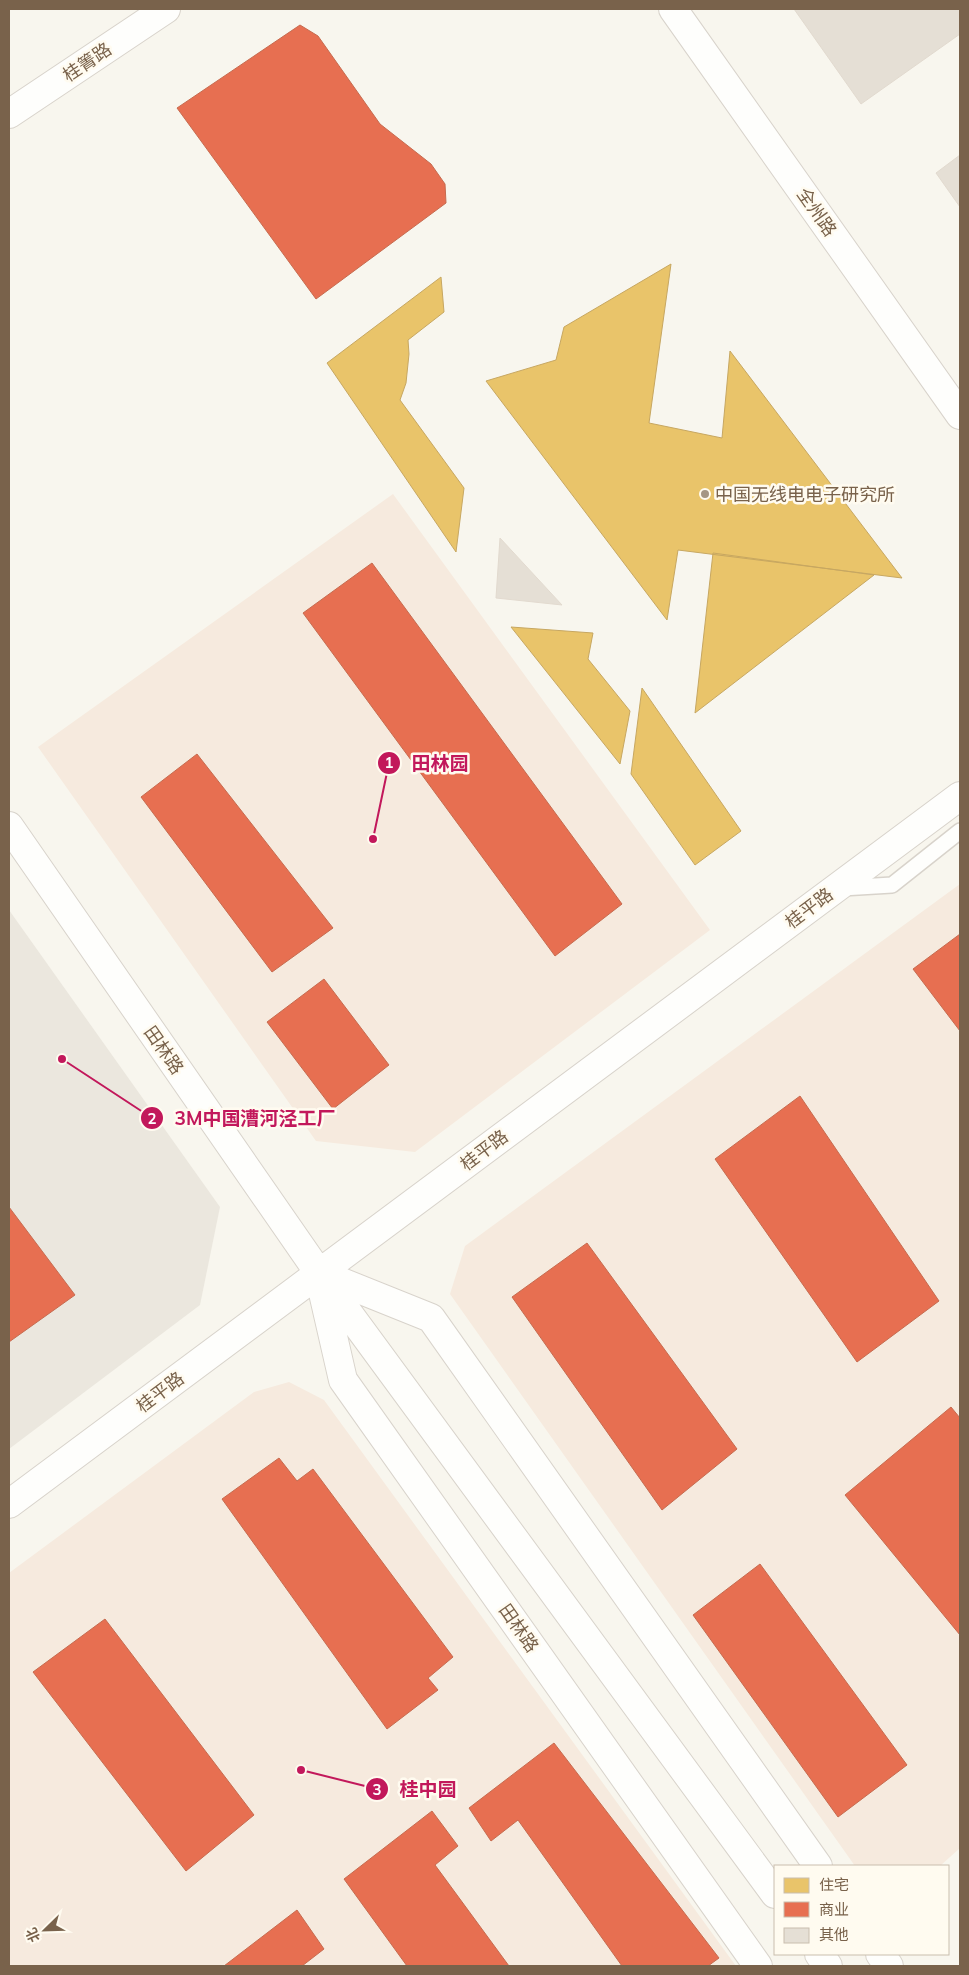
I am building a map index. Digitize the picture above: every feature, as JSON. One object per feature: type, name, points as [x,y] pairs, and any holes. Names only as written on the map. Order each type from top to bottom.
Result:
[{"type":"street","name":"桂箐路","points":[[9,114],[166,9]]},
{"type":"street","name":"全州路","points":[[673,9],[960,415]]},
{"type":"street","name":"桂平路","points":[[9,1504],[960,796]]},
{"type":"street","name":"田林路","points":[[9,826],[318,1273],[774,1893]]},
{"type":"street","name":"田林路","points":[[318,1273],[343,1380],[758,1966]]},
{"type":"street","points":[[318,1273],[431,1318],[817,1865]]},
{"type":"street","points":[[820,1955],[828,1966]]},
{"type":"street","points":[[881,1955],[889,1966]]},
{"type":"lane","points":[[836,888],[892,885],[960,831]]},
{"type":"shaded area","points":[[393,494],[710,930],[415,1152],[316,1141],[38,747]]},
{"type":"shaded area","points":[[960,884],[960,1848],[941,1865],[854,1865],[450,1294],[465,1246]]},
{"type":"shaded area","points":[[9,910],[220,1207],[200,1305],[9,1449]]},
{"type":"shaded area","points":[[289,1382],[324,1400],[736,1966],[9,1966],[9,1573],[254,1392]]},
{"type":"building: 住宅","name":"中国无线电电子研究所","points":[[671,264],[649,423],[722,438],[730,351],[902,578],[678,550],[667,620],[486,381],[556,360],[564,327]]},
{"type":"building: 住宅","points":[[441,277],[444,312],[408,340],[409,354],[406,383],[400,400],[464,488],[456,552],[327,363]]},
{"type":"building: 住宅","points":[[713,553],[874,575],[695,713]]},
{"type":"building: 住宅","points":[[511,627],[593,633],[588,659],[630,711],[620,764]]},
{"type":"building: 住宅","points":[[642,688],[741,831],[695,865],[631,774]]},
{"type":"building: 商业","points":[[300,25],[318,36],[380,124],[431,164],[445,184],[446,203],[316,299],[177,108]]},
{"type":"building: 商业","points":[[372,563],[622,904],[555,956],[303,613]]},
{"type":"building: 商业","points":[[197,754],[333,928],[272,972],[141,797]]},
{"type":"building: 商业","points":[[960,934],[960,1031],[913,969]]},
{"type":"building: 商业","points":[[324,979],[389,1065],[333,1109],[267,1022]]},
{"type":"building: 商业","points":[[800,1096],[939,1301],[857,1362],[715,1159]]},
{"type":"building: 商业","points":[[9,1207],[75,1295],[9,1342]]},
{"type":"building: 商业","points":[[587,1243],[737,1449],[662,1510],[512,1297]]},
{"type":"building: 商业","points":[[951,1407],[960,1418],[960,1635],[845,1495]]},
{"type":"building: 商业","points":[[279,1458],[297,1481],[313,1469],[453,1657],[428,1678],[438,1690],[387,1729],[222,1499]]},
{"type":"building: 商业","points":[[760,1564],[907,1765],[838,1817],[693,1615]]},
{"type":"building: 商业","points":[[105,1619],[254,1815],[186,1871],[33,1672]]},
{"type":"building: 商业","points":[[554,1743],[719,1958],[708,1966],[622,1966],[518,1820],[491,1841],[469,1808]]},
{"type":"building: 商业","points":[[432,1811],[458,1846],[435,1865],[509,1966],[407,1966],[344,1879]]},
{"type":"building: 商业","points":[[297,1910],[324,1949],[302,1966],[224,1966]]},
{"type":"building: 其他","points":[[794,9],[960,9],[960,34],[861,104]]},
{"type":"building: 其他","points":[[960,155],[960,207],[936,173]]},
{"type":"building: 其他","points":[[500,538],[562,605],[496,598]]},
{"type":"place","name":"中国无线电电子研究所","points":[[705,494]]},
{"type":"place","name":"田林园","points":[[373,839]]},
{"type":"place","name":"3M中国漕河泾工厂","points":[[62,1059]]},
{"type":"place","name":"桂中园","points":[[301,1770]]}]
